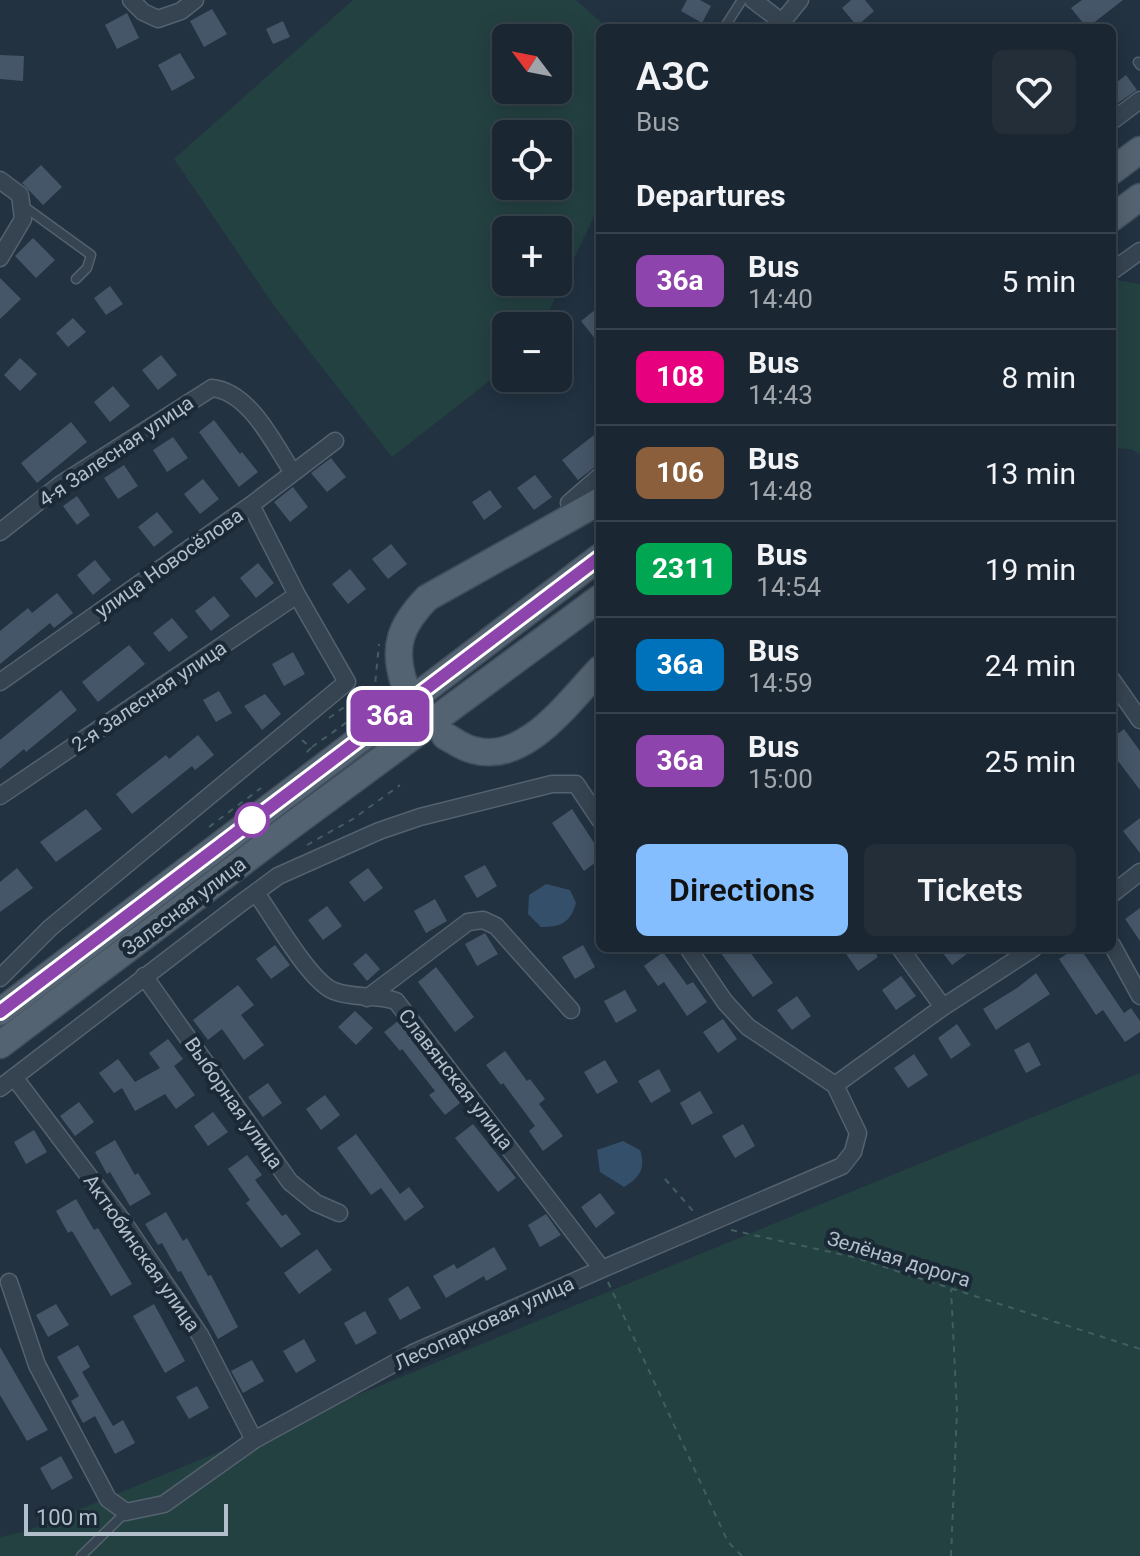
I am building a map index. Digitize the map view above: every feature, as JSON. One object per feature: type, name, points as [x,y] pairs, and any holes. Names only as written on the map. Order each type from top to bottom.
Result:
[{"type":"main road","points":[[1116,168],[1140,150]]},
{"type":"main road","points":[[1116,215],[1140,197]]},
{"type":"main road","points":[[404,683],[397,663],[400,636],[411,615],[427,598],[596,503]]},
{"type":"main road","name":"Залесная улица","points":[[0,1012],[596,560]]},
{"type":"main road","name":"Залесная улица","points":[[0,1045],[596,601]]},
{"type":"main road","points":[[445,736],[473,751],[506,751],[530,741],[596,673]]},
{"type":"street","points":[[131,0],[143,12],[158,19],[181,11],[195,0]]},
{"type":"street","points":[[753,0],[782,22],[800,0]]},
{"type":"street","points":[[1116,118],[1140,100]]},
{"type":"street","points":[[0,180],[20,195],[23,219],[0,258]]},
{"type":"street","points":[[1116,268],[1140,251]]},
{"type":"street","name":"4-я Залесная улица","points":[[0,532],[61,484],[212,388],[226,390],[244,404],[293,473]]},
{"type":"street","name":"улица Новосёлова","points":[[0,682],[251,505],[335,441]]},
{"type":"street","points":[[569,503],[596,479]]},
{"type":"street","points":[[0,978],[50,928],[347,682],[297,595],[251,505]]},
{"type":"street","name":"2-я Залесная улица","points":[[0,796],[297,595]]},
{"type":"street","points":[[1116,684],[1137,708]]},
{"type":"street","points":[[0,1088],[278,876],[327,852],[420,817],[552,784],[576,784],[596,814]]},
{"type":"street","points":[[1116,891],[1140,872]]},
{"type":"street","name":"Славянская улица","points":[[256,893],[318,981],[334,992],[396,1001],[602,1269]]},
{"type":"street","points":[[367,998],[468,922],[483,920],[496,926],[571,1010]]},
{"type":"street","points":[[691,952],[725,1002],[748,1027],[835,1085],[943,1007],[1028,952]]},
{"type":"street","points":[[903,952],[943,1007]]},
{"type":"street","points":[[1116,952],[1140,996]]},
{"type":"street","name":"Выборная улица","points":[[144,976],[290,1182],[316,1203],[339,1213]]},
{"type":"street","name":"Актюбинская улица","points":[[14,1077],[122,1220],[200,1335],[254,1440]]},
{"type":"street","name":"Лесопарковая улица","points":[[126,1512],[164,1504],[254,1440],[413,1353],[842,1166],[853,1152],[858,1133],[835,1085]]},
{"type":"street","points":[[9,1282],[37,1365],[108,1499],[126,1512]]},
{"type":"lane","points":[[727,24],[742,0]]},
{"type":"lane","points":[[21,205],[91,255],[87,268],[76,279]]},
{"type":"lane","points":[[81,1556],[126,1512]]},
{"type":"path","points":[[325,721],[375,685],[380,638]]},
{"type":"path","points":[[301,758],[350,720]]},
{"type":"path","points":[[300,739],[311,748]]},
{"type":"path","points":[[203,832],[268,783]]},
{"type":"path","points":[[353,819],[400,785]]},
{"type":"path","points":[[665,1179],[705,1224]]},
{"type":"path","name":"Зелёная дорога","points":[[705,1224],[853,1257],[1140,1349]]},
{"type":"path","points":[[602,1269],[728,1542],[742,1556]]},
{"type":"path","points":[[951,1288],[957,1411],[951,1556]]},
{"type":"green space","points":[[353,0],[576,0],[603,24],[596,24],[596,212],[572,263],[572,216],[492,216],[492,296],[556,296],[549,312],[492,312],[492,379],[392,457],[275,307],[174,159]]},
{"type":"green space","points":[[1116,280],[1140,284],[1140,454],[1131,449],[1116,448]]},
{"type":"green space","points":[[1140,1073],[1140,1556],[0,1556],[0,1537],[27,1531]]},
{"type":"water","points":[[546,884],[570,890],[576,903],[564,922],[541,927],[528,914],[529,895]]},
{"type":"water","points":[[623,1141],[640,1150],[642,1162],[638,1176],[624,1187],[600,1172],[597,1150]]},
{"type":"building","points":[[687,0],[700,0],[711,6],[702,23],[681,11]]},
{"type":"building","points":[[851,0],[865,0],[874,11],[855,24],[842,8]]},
{"type":"building","points":[[1082,0],[1123,0],[1092,24],[1084,24],[1071,8]]},
{"type":"building","points":[[212,9],[227,34],[204,47],[190,21]]},
{"type":"building","points":[[127,13],[139,38],[117,49],[105,25]]},
{"type":"building","points":[[283,21],[290,37],[273,44],[266,29]]},
{"type":"building","points":[[180,53],[195,78],[172,91],[158,65]]},
{"type":"building","points":[[0,55],[24,56],[23,81],[0,79]]},
{"type":"building","points":[[1126,75],[1137,90],[1116,104],[1116,83]]},
{"type":"building","points":[[41,165],[62,187],[43,205],[22,183]]},
{"type":"building","points":[[33,238],[55,260],[36,278],[15,256]]},
{"type":"building","points":[[0,278],[21,299],[0,319]]},
{"type":"building","points":[[110,286],[123,304],[106,315],[94,298]]},
{"type":"building","points":[[596,309],[596,340],[581,321]]},
{"type":"building","points":[[73,318],[86,332],[68,347],[56,333]]},
{"type":"building","points":[[161,355],[177,375],[158,390],[142,370]]},
{"type":"building","points":[[20,358],[37,374],[20,391],[4,375]]},
{"type":"building","points":[[113,386],[130,406],[110,422],[94,402]]},
{"type":"building","points":[[214,420],[258,472],[239,487],[199,432]]},
{"type":"building","points":[[71,422],[87,442],[37,483],[21,463]]},
{"type":"building","points":[[594,435],[596,438],[596,466],[578,480],[562,460]]},
{"type":"building","points":[[173,437],[188,458],[167,472],[153,450]]},
{"type":"building","points":[[331,458],[346,477],[327,492],[311,473]]},
{"type":"building","points":[[124,465],[138,486],[118,499],[104,478]]},
{"type":"building","points":[[535,475],[552,497],[534,510],[517,488]]},
{"type":"building","points":[[203,479],[219,499],[200,514],[184,494]]},
{"type":"building","points":[[293,487],[308,507],[290,522],[274,502]]},
{"type":"building","points":[[490,490],[502,507],[484,520],[472,502]]},
{"type":"building","points":[[77,496],[90,515],[77,525],[63,506]]},
{"type":"building","points":[[157,512],[173,532],[154,547],[138,527]]},
{"type":"building","points":[[391,544],[407,564],[388,579],[372,559]]},
{"type":"building","points":[[95,560],[111,580],[93,595],[77,575]]},
{"type":"building","points":[[258,563],[274,583],[256,598],[240,578]]},
{"type":"building","points":[[350,569],[366,589],[348,604],[332,584]]},
{"type":"building","points":[[57,593],[73,613],[54,628],[50,623],[0,664],[0,631],[28,608],[32,613]]},
{"type":"building","points":[[214,596],[230,616],[211,631],[195,611]]},
{"type":"building","points":[[172,618],[188,637],[169,652],[153,633]]},
{"type":"building","points":[[129,645],[145,664],[98,702],[82,682]]},
{"type":"building","points":[[293,652],[305,674],[284,686],[272,664]]},
{"type":"building","points":[[61,690],[77,710],[0,769],[0,740]]},
{"type":"building","points":[[219,691],[232,713],[216,722],[203,700]]},
{"type":"building","points":[[265,694],[281,714],[262,730],[244,706]]},
{"type":"building","points":[[1124,729],[1140,751],[1140,790],[1116,758],[1116,735]]},
{"type":"building","points":[[198,735],[214,755],[195,770],[192,766],[132,814],[116,794],[166,755],[169,759]]},
{"type":"building","points":[[86,809],[102,829],[56,862],[40,842]]},
{"type":"building","points":[[572,809],[596,846],[596,862],[584,871],[552,823]]},
{"type":"building","points":[[1140,818],[1140,853],[1123,831]]},
{"type":"building","points":[[485,865],[497,886],[477,898],[464,876]]},
{"type":"building","points":[[17,868],[33,888],[0,912],[0,882]]},
{"type":"building","points":[[368,868],[383,888],[364,902],[349,882]]},
{"type":"building","points":[[435,899],[447,921],[426,933],[414,911]]},
{"type":"building","points":[[327,906],[342,926],[323,940],[308,920]]},
{"type":"building","points":[[1140,908],[1140,941],[1125,919]]},
{"type":"building","points":[[485,933],[498,954],[477,966],[465,944]]},
{"type":"building","points":[[275,945],[290,965],[271,979],[256,959]]},
{"type":"building","points":[[583,945],[595,967],[575,979],[562,957]]},
{"type":"building","points":[[663,952],[687,985],[693,982],[707,1002],[687,1016],[664,982],[658,986],[644,966]]},
{"type":"building","points":[[720,952],[750,952],[773,983],[753,997]]},
{"type":"building","points":[[845,952],[875,952],[878,957],[858,971]]},
{"type":"building","points":[[942,952],[970,952],[952,965]]},
{"type":"building","points":[[1070,952],[1083,952],[1124,1013],[1131,1008],[1140,1021],[1140,1032],[1125,1042],[1103,1010],[1096,1015],[1059,959]]},
{"type":"building","points":[[366,953],[380,969],[367,981],[353,964]]},
{"type":"building","points":[[436,967],[474,1017],[455,1032],[418,982]]},
{"type":"building","points":[[1036,973],[1050,994],[996,1030],[983,1009]]},
{"type":"building","points":[[901,976],[916,996],[896,1010],[882,990]]},
{"type":"building","points":[[238,985],[254,1005],[241,1015],[264,1045],[244,1060],[222,1029],[208,1040],[193,1020]]},
{"type":"building","points":[[625,990],[637,1011],[616,1023],[604,1001]]},
{"type":"building","points":[[797,996],[811,1016],[792,1030],[777,1010]]},
{"type":"building","points":[[355,1011],[373,1028],[356,1045],[338,1027]]},
{"type":"building","points":[[723,1019],[737,1039],[718,1053],[703,1032]]},
{"type":"building","points":[[398,1021],[460,1103],[445,1115],[429,1095],[435,1091],[402,1049],[400,1051],[384,1032]]},
{"type":"building","points":[[957,1024],[971,1045],[951,1059],[938,1038]]},
{"type":"building","points":[[168,1039],[183,1059],[174,1066],[195,1095],[176,1109],[165,1094],[135,1111],[122,1088],[114,1093],[99,1073],[118,1059],[135,1082],[160,1068],[149,1053]]},
{"type":"building","points":[[1029,1042],[1041,1065],[1026,1073],[1014,1050]]},
{"type":"building","points":[[505,1051],[545,1099],[539,1104],[563,1136],[543,1151],[529,1131],[535,1126],[486,1065]]},
{"type":"building","points":[[914,1054],[928,1075],[908,1088],[894,1068]]},
{"type":"building","points":[[605,1060],[618,1082],[597,1094],[584,1072]]},
{"type":"building","points":[[659,1069],[671,1091],[651,1103],[638,1081]]},
{"type":"building","points":[[268,1083],[282,1103],[263,1117],[248,1097]]},
{"type":"building","points":[[700,1091],[713,1113],[692,1125],[680,1103]]},
{"type":"building","points":[[325,1095],[340,1115],[321,1130],[306,1109]]},
{"type":"building","points":[[79,1102],[94,1122],[75,1136],[60,1116]]},
{"type":"building","points":[[213,1112],[228,1132],[208,1146],[194,1126]]},
{"type":"building","points":[[473,1124],[516,1178],[498,1192],[455,1138]]},
{"type":"building","points":[[743,1124],[755,1146],[735,1158],[722,1136]]},
{"type":"building","points":[[34,1130],[47,1152],[26,1164],[14,1142]]},
{"type":"building","points":[[356,1134],[400,1194],[409,1187],[424,1207],[405,1221],[381,1188],[371,1195],[337,1148]]},
{"type":"building","points":[[115,1140],[135,1175],[138,1173],[151,1194],[130,1206],[95,1152]]},
{"type":"building","points":[[247,1155],[262,1175],[255,1180],[282,1216],[286,1214],[301,1234],[281,1248],[246,1203],[250,1200],[228,1169]]},
{"type":"building","points":[[600,1193],[615,1213],[596,1228],[581,1207]]},
{"type":"building","points":[[76,1199],[94,1230],[98,1228],[132,1284],[111,1296],[72,1231],[68,1233],[56,1211]]},
{"type":"building","points":[[166,1212],[183,1241],[187,1238],[208,1276],[211,1275],[238,1327],[218,1339],[181,1271],[178,1272],[162,1243],[158,1245],[145,1224]]},
{"type":"building","points":[[546,1214],[561,1235],[540,1247],[528,1225]]},
{"type":"building","points":[[494,1247],[507,1269],[486,1281],[484,1276],[446,1298],[433,1276],[454,1264],[457,1269]]},
{"type":"building","points":[[317,1249],[332,1270],[299,1294],[284,1273]]},
{"type":"building","points":[[408,1286],[421,1308],[400,1320],[388,1299]]},
{"type":"building","points":[[56,1304],[69,1325],[48,1337],[36,1315]]},
{"type":"building","points":[[154,1304],[185,1361],[165,1373],[133,1316]]},
{"type":"building","points":[[365,1311],[377,1333],[356,1345],[344,1323]]},
{"type":"building","points":[[304,1339],[316,1361],[296,1373],[283,1351]]},
{"type":"building","points":[[78,1345],[90,1367],[82,1372],[113,1426],[123,1420],[135,1443],[115,1454],[95,1416],[83,1423],[71,1401],[79,1396],[57,1357]]},
{"type":"building","points":[[0,1347],[48,1430],[27,1441],[0,1395]]},
{"type":"building","points":[[252,1360],[264,1381],[243,1393],[231,1371]]},
{"type":"building","points":[[197,1386],[209,1408],[189,1419],[176,1397]]},
{"type":"building","points":[[61,1456],[73,1478],[52,1490],[40,1468]]},
{"type":"bus line","name":"36а","points":[[0,1012],[596,560]]}]
